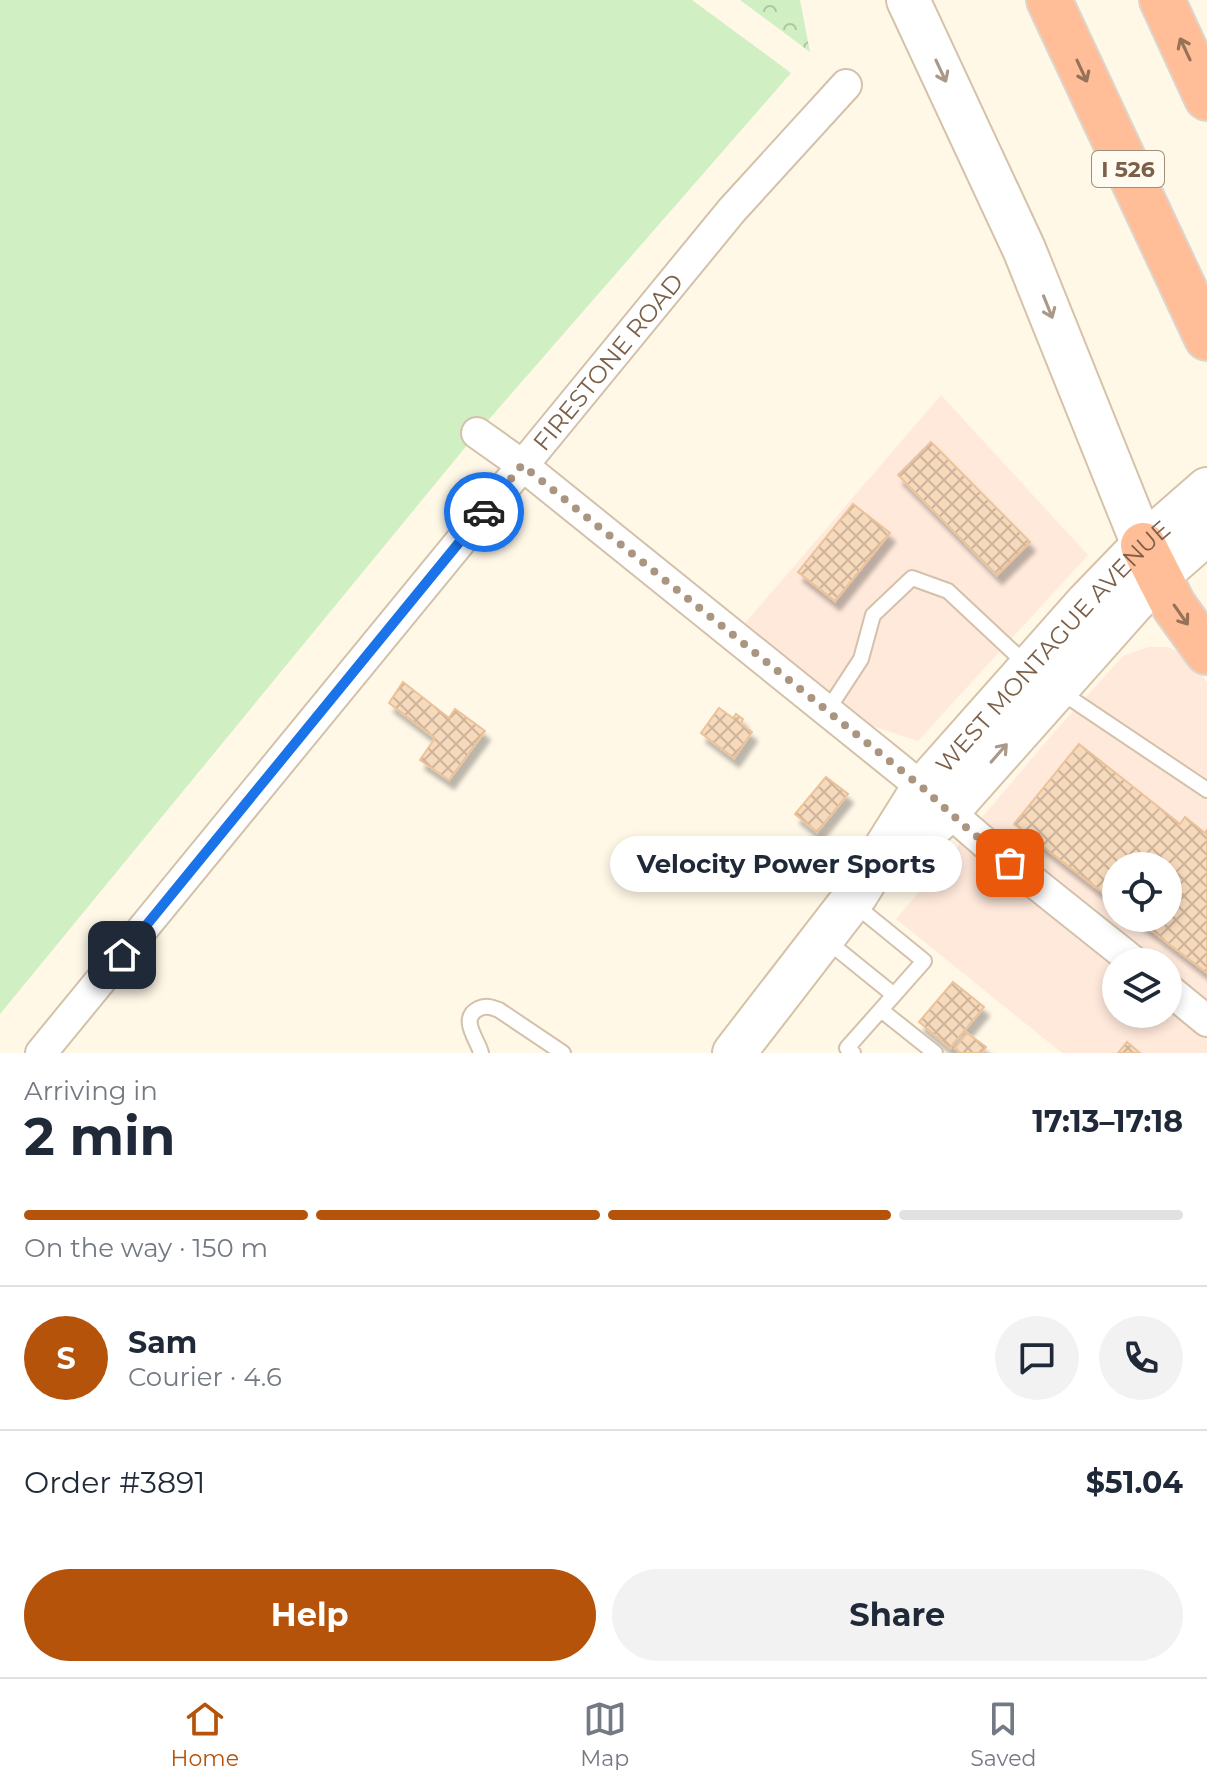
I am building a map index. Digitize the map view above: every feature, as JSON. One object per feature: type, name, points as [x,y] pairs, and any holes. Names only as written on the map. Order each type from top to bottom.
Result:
[{"type":"highway","name":"I 526","points":[[1049,0],[1207,338]]},
{"type":"highway","points":[[1162,0],[1207,98]]},
{"type":"highway","points":[[1151,561],[1174,606],[1207,652]]},
{"type":"main road","points":[[908,0],[1024,249],[1151,561]]},
{"type":"main road","name":"WEST MONTAGUE AVENUE","points":[[734,1053],[853,898],[935,800],[1151,561],[1207,489]]},
{"type":"main road","name":"WEST MONTAGUE AVENUE","points":[[1151,561],[1207,533]]},
{"type":"street","name":"FIRESTONE ROAD","points":[[41,1053],[732,210],[846,85]]},
{"type":"street","points":[[477,433],[522,465],[1117,948]]},
{"type":"street","points":[[1182,1000],[1207,1021]]},
{"type":"lane","points":[[827,711],[861,659],[873,615],[912,578],[948,591],[1043,678],[1207,790]]},
{"type":"lane","points":[[853,898],[924,961],[847,1048],[853,1053]]},
{"type":"lane","points":[[823,937],[894,995]]},
{"type":"lane","points":[[481,1053],[469,1022],[479,1008],[489,1006],[563,1053]]},
{"type":"lane","points":[[881,1010],[935,1053]]},
{"type":"shaded area","points":[[941,395],[1088,555],[918,741],[827,711],[734,636]]},
{"type":"shaded area","points":[[1148,647],[1167,647],[1185,654],[1195,663],[1207,683],[1207,1053],[1062,1053],[896,919],[1123,656]]},
{"type":"green space","points":[[0,0],[692,0],[791,73],[477,433],[0,1014]]},
{"type":"green space","points":[[740,0],[800,0],[810,52]]},
{"type":"building","points":[[931,442],[1030,542],[997,575],[898,475]]},
{"type":"building","points":[[853,504],[890,533],[835,601],[798,572]]},
{"type":"building","points":[[403,682],[449,718],[455,709],[485,731],[449,780],[420,760],[435,738],[389,703]]},
{"type":"building","points":[[719,708],[733,718],[736,714],[743,719],[741,724],[752,732],[734,758],[701,733]]},
{"type":"building","points":[[1079,744],[1180,824],[1185,817],[1205,833],[1207,830],[1207,973],[1182,954],[1182,948],[1174,948],[1153,932],[1182,932],[1182,852],[1102,852],[1102,892],[1014,824]]},
{"type":"building","points":[[826,777],[848,794],[817,832],[795,814]]},
{"type":"building","points":[[953,982],[984,1007],[950,1048],[919,1022]]},
{"type":"building","points":[[967,1033],[986,1047],[982,1053],[961,1053],[955,1048]]},
{"type":"building","points":[[1127,1042],[1140,1053],[1118,1053]]},
{"type":"way so far","points":[[484,512],[522,465],[923,788],[1010,863]]},
{"type":"place","name":"Velocity Power Sports","points":[[1010,863]]},
{"type":"route","points":[[122,955],[484,512]]}]
